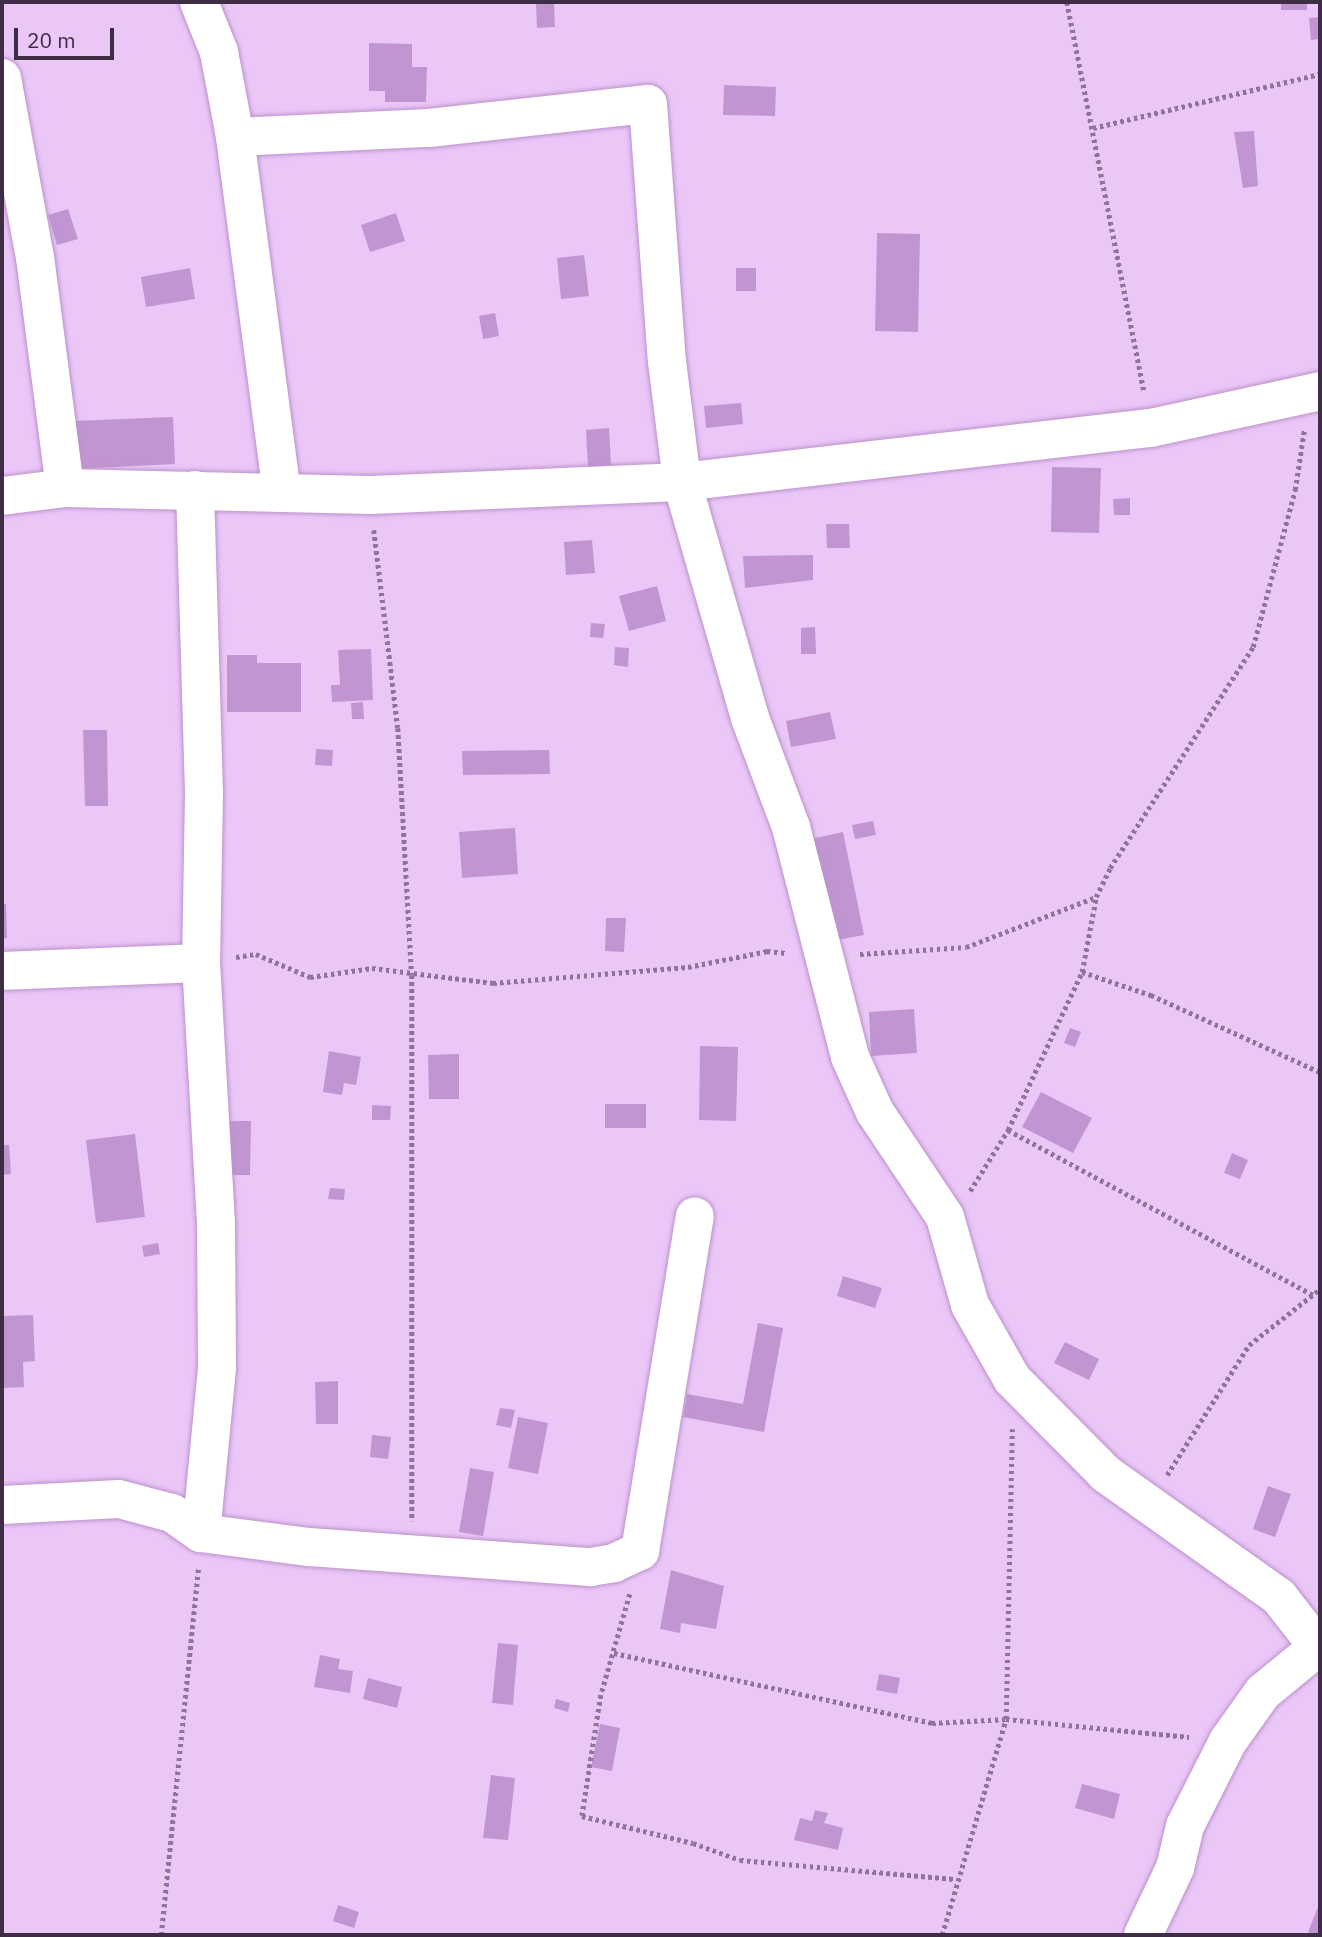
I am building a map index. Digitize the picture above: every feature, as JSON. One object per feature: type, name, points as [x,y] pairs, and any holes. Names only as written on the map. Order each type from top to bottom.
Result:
[{"type":"street","points":[[199,2],[219,52],[235,137],[282,492]]},
{"type":"street","points":[[2,78],[35,257],[65,488]]},
{"type":"street","points":[[235,137],[429,128],[648,104],[667,361],[682,482],[750,718],[792,827],[850,1057],[875,1112],[945,1217],[970,1305],[1012,1380],[1106,1474],[1279,1597],[1318,1647],[1263,1692],[1228,1741],[1185,1826],[1175,1868],[1143,1935]]},
{"type":"street","points":[[2,496],[65,488],[370,495],[682,482],[1151,428],[1315,392]]},
{"type":"street","points":[[195,490],[204,793],[201,963],[216,1222],[217,1368],[201,1533]]},
{"type":"street","points":[[2,971],[201,963]]},
{"type":"street","points":[[2,1505],[119,1499],[172,1513],[201,1533],[590,1567],[640,1551],[695,1216]]},
{"type":"path","points":[[1068,2],[1151,428]]},
{"type":"path","points":[[1093,128],[1320,74]]},
{"type":"path","points":[[945,1217],[969,1194],[1008,1130],[1082,972],[1096,897],[1253,647],[1295,490],[1315,392]]},
{"type":"path","points":[[370,495],[398,728],[412,975],[412,1553]]},
{"type":"path","points":[[201,963],[256,954],[310,977],[372,968],[493,983],[688,967],[767,951],[824,959],[967,947],[1096,897]]},
{"type":"path","points":[[1082,972],[1151,995],[1320,1072]]},
{"type":"path","points":[[1008,1130],[1312,1295]]},
{"type":"path","points":[[1149,1502],[1249,1345],[1320,1289]]},
{"type":"path","points":[[942,1935],[954,1880],[1006,1719],[1012,1380]]},
{"type":"path","points":[[161,1935],[201,1533]]},
{"type":"path","points":[[640,1551],[594,1730],[582,1816],[693,1843],[740,1860],[954,1880]]},
{"type":"path","points":[[614,1653],[932,1723],[1006,1719],[1228,1741]]},
{"type":"building","points":[[1281,2],[1307,2],[1307,10],[1281,10]]},
{"type":"building","points":[[536,3],[554,3],[555,27],[537,28]]},
{"type":"building","points":[[1320,17],[1320,39],[1311,40],[1309,18]]},
{"type":"building","points":[[369,43],[412,44],[412,67],[427,67],[426,102],[385,102],[385,91],[369,91]]},
{"type":"building","points":[[724,85],[776,87],[775,116],[723,115]]},
{"type":"building","points":[[1254,131],[1258,186],[1243,188],[1234,132]]},
{"type":"building","points":[[68,209],[78,239],[57,245],[48,215]]},
{"type":"building","points":[[396,213],[405,241],[370,252],[361,225]]},
{"type":"building","points":[[877,233],[920,234],[918,332],[875,331]]},
{"type":"building","points":[[584,255],[589,296],[561,299],[557,258]]},
{"type":"building","points":[[190,268],[195,299],[146,307],[141,277]]},
{"type":"building","points":[[736,268],[756,268],[756,291],[736,291]]},
{"type":"building","points":[[495,313],[499,336],[483,339],[479,316]]},
{"type":"building","points":[[741,403],[743,424],[706,428],[704,406]]},
{"type":"building","points":[[173,417],[175,464],[74,469],[72,421]]},
{"type":"building","points":[[609,428],[611,465],[588,467],[586,430]]},
{"type":"building","points":[[1052,467],[1101,468],[1099,533],[1051,532]]},
{"type":"building","points":[[1130,498],[1130,515],[1114,515],[1113,499]]},
{"type":"building","points":[[826,524],[849,524],[850,548],[827,548]]},
{"type":"building","points":[[592,540],[595,573],[566,575],[564,542]]},
{"type":"building","points":[[813,555],[813,580],[745,588],[743,556]]},
{"type":"building","points":[[657,586],[666,621],[629,631],[619,596]]},
{"type":"building","points":[[591,623],[605,624],[603,638],[590,637]]},
{"type":"building","points":[[815,627],[816,654],[801,654],[801,628]]},
{"type":"building","points":[[615,647],[629,648],[628,667],[614,665]]},
{"type":"building","points":[[371,649],[373,700],[332,702],[331,685],[340,685],[338,650]]},
{"type":"building","points":[[227,655],[257,655],[257,663],[301,663],[301,712],[227,712]]},
{"type":"building","points":[[363,702],[364,719],[352,719],[351,703]]},
{"type":"building","points":[[830,712],[836,739],[791,747],[786,721]]},
{"type":"building","points":[[83,730],[107,730],[108,806],[85,806]]},
{"type":"building","points":[[316,749],[333,750],[332,766],[315,765]]},
{"type":"building","points":[[549,750],[550,774],[463,775],[462,751]]},
{"type":"building","points":[[873,821],[876,835],[855,839],[852,825]]},
{"type":"building","points":[[515,828],[518,874],[462,878],[459,832]]},
{"type":"building","points":[[843,832],[864,935],[832,941],[811,839]]},
{"type":"building","points":[[2,904],[6,904],[7,938],[2,938]]},
{"type":"building","points":[[606,918],[626,918],[624,952],[605,951]]},
{"type":"building","points":[[914,1009],[917,1053],[871,1056],[869,1012]]},
{"type":"building","points":[[1070,1028],[1081,1032],[1075,1047],[1064,1043]]},
{"type":"building","points":[[700,1046],[738,1047],[736,1121],[699,1120]]},
{"type":"building","points":[[329,1051],[361,1057],[356,1085],[344,1083],[342,1095],[323,1092]]},
{"type":"building","points":[[459,1054],[459,1099],[429,1099],[428,1055]]},
{"type":"building","points":[[1041,1092],[1092,1118],[1073,1153],[1022,1127]]},
{"type":"building","points":[[605,1104],[646,1104],[646,1128],[605,1128]]},
{"type":"building","points":[[372,1105],[391,1106],[390,1120],[372,1120]]},
{"type":"building","points":[[229,1121],[251,1121],[250,1175],[228,1175]]},
{"type":"building","points":[[135,1134],[145,1217],[96,1223],[86,1140]]},
{"type":"building","points":[[2,1145],[9,1145],[11,1174],[2,1175]]},
{"type":"building","points":[[1232,1153],[1248,1160],[1240,1179],[1224,1173]]},
{"type":"building","points":[[330,1188],[345,1189],[344,1200],[328,1199]]},
{"type":"building","points":[[158,1243],[160,1254],[144,1257],[142,1246]]},
{"type":"building","points":[[843,1276],[882,1288],[875,1308],[837,1296]]},
{"type":"building","points":[[33,1315],[35,1361],[23,1362],[24,1387],[2,1388],[2,1316]]},
{"type":"building","points":[[758,1323],[783,1328],[764,1432],[683,1417],[687,1394],[743,1404]]},
{"type":"building","points":[[1065,1342],[1099,1359],[1089,1380],[1054,1363]]},
{"type":"building","points":[[338,1381],[338,1424],[316,1424],[315,1382]]},
{"type":"building","points":[[500,1408],[515,1410],[511,1428],[496,1425]]},
{"type":"building","points":[[518,1417],[548,1423],[538,1474],[508,1468]]},
{"type":"building","points":[[372,1435],[391,1437],[388,1459],[370,1457]]},
{"type":"building","points":[[470,1468],[494,1472],[483,1536],[459,1532]]},
{"type":"building","points":[[1268,1486],[1291,1494],[1275,1537],[1253,1529]]},
{"type":"building","points":[[671,1570],[724,1586],[716,1629],[681,1623],[680,1633],[660,1629]]},
{"type":"building","points":[[498,1643],[518,1645],[513,1705],[492,1703]]},
{"type":"building","points":[[320,1655],[340,1659],[338,1669],[353,1671],[350,1693],[314,1687]]},
{"type":"building","points":[[879,1674],[900,1678],[897,1694],[876,1690]]},
{"type":"building","points":[[368,1678],[402,1687],[397,1708],[363,1699]]},
{"type":"building","points":[[556,1699],[570,1703],[568,1712],[554,1708]]},
{"type":"building","points":[[600,1724],[620,1728],[612,1771],[591,1767]]},
{"type":"building","points":[[491,1775],[515,1778],[508,1840],[483,1838]]},
{"type":"building","points":[[1082,1784],[1120,1794],[1114,1819],[1075,1808]]},
{"type":"building","points":[[815,1810],[828,1813],[824,1823],[843,1828],[838,1850],[794,1840],[800,1818],[812,1821]]},
{"type":"building","points":[[1320,1902],[1320,1935],[1316,1935],[1308,1932]]},
{"type":"building","points":[[338,1905],[359,1912],[354,1928],[333,1921]]}]
